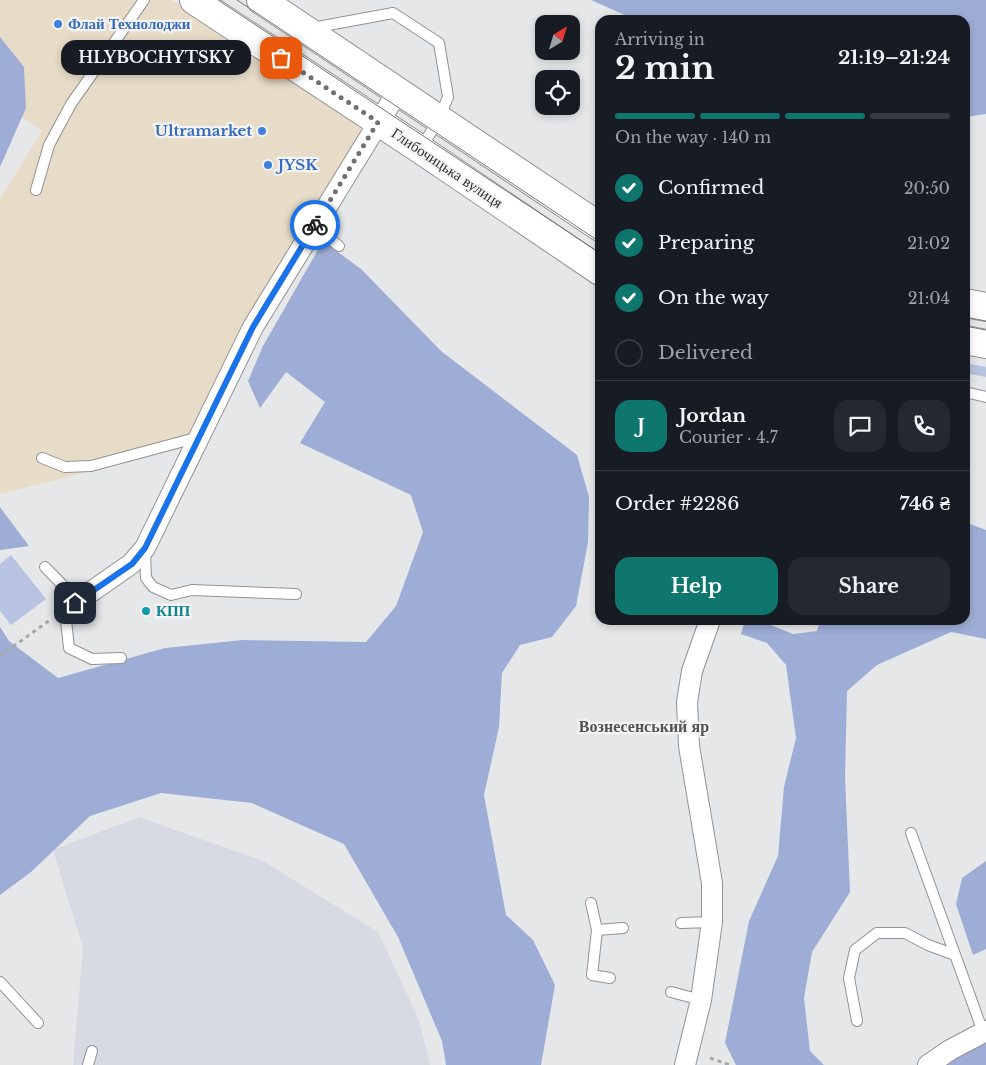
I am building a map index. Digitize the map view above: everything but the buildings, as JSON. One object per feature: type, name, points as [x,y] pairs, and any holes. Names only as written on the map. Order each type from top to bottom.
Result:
[{"type":"main road","name":"Глибочицька вулиця","points":[[194,0],[420,149],[595,269]]},
{"type":"main road","points":[[261,0],[595,224]]},
{"type":"main road","points":[[970,304],[986,307]]},
{"type":"main road","points":[[970,341],[986,344]]},
{"type":"street","points":[[77,602],[132,564],[145,548],[253,327],[398,91]]},
{"type":"street","points":[[685,1065],[701,1000],[712,922],[712,883],[689,746],[687,702],[692,671],[708,625]]},
{"type":"street","points":[[928,1065],[950,1050],[985,1031]]},
{"type":"lane","points":[[36,190],[49,145],[71,104],[144,0]]},
{"type":"lane","points":[[304,29],[393,13],[439,43],[448,97],[439,119],[420,149]]},
{"type":"lane","points":[[314,227],[339,246]]},
{"type":"lane","points":[[970,393],[986,396]]},
{"type":"lane","points":[[42,458],[65,468],[91,466],[200,436]]},
{"type":"lane","points":[[145,548],[146,578],[153,587],[171,595],[192,590],[296,594]]},
{"type":"lane","points":[[44,567],[77,602],[66,620],[69,648],[92,659],[122,658]]},
{"type":"lane","points":[[911,833],[985,1031]]},
{"type":"lane","points":[[592,903],[598,930],[592,975],[610,978]]},
{"type":"lane","points":[[681,923],[712,922]]},
{"type":"lane","points":[[598,930],[623,928]]},
{"type":"lane","points":[[857,1021],[848,978],[855,950],[877,933],[905,933],[928,945],[955,955]]},
{"type":"lane","points":[[0,982],[38,1023]]},
{"type":"lane","points":[[671,992],[701,1000]]},
{"type":"lane","points":[[88,1065],[92,1051]]},
{"type":"path","points":[[0,656],[42,625]]},
{"type":"path","points":[[710,1058],[730,1065]]},
{"type":"shaded area","points":[[0,0],[172,0],[358,122],[362,130],[360,138],[190,446],[0,494],[0,199],[42,131],[0,102]]},
{"type":"shaded area","points":[[591,0],[986,0],[986,114],[970,116],[970,15],[625,15]]},
{"type":"shaded area","points":[[0,37],[24,67],[26,108],[0,167]]},
{"type":"shaded area","points":[[323,241],[361,269],[441,351],[577,455],[589,497],[588,542],[576,606],[552,637],[520,645],[502,673],[499,727],[484,795],[506,915],[533,940],[555,985],[541,1065],[446,1065],[442,1041],[398,937],[344,844],[252,803],[161,793],[90,816],[31,872],[0,895],[0,627],[9,641],[58,678],[165,648],[243,640],[366,642],[396,606],[423,532],[411,495],[300,443],[325,402],[286,372],[260,408],[248,381],[263,346]]},
{"type":"shaded area","points":[[970,364],[986,367],[986,377],[970,374]]},
{"type":"shaded area","points":[[0,507],[29,546],[0,550]]},
{"type":"shaded area","points":[[970,524],[986,530],[986,639],[951,632],[877,665],[847,691],[845,777],[850,892],[812,952],[804,998],[810,1051],[824,1065],[736,1065],[725,1043],[749,921],[778,856],[784,787],[796,738],[786,665],[767,643],[741,634],[744,625],[770,625],[793,634],[817,631],[819,625],[970,625]]},
{"type":"shaded area","points":[[11,555],[46,599],[11,625],[0,611],[0,564]]},
{"type":"shaded area","points":[[139,817],[263,861],[378,932],[419,1020],[430,1065],[73,1065],[83,948],[53,850]]},
{"type":"shaded area","points":[[986,861],[986,949],[973,955],[956,904],[962,878]]},
{"type":"shaded area","points":[[986,1041],[986,1065],[946,1065]]},
{"type":"tram line","points":[[218,0],[595,250]]},
{"type":"tram line","points":[[237,0],[595,239]]},
{"type":"tram line","points":[[970,318],[986,321]]},
{"type":"tram line","points":[[970,327],[986,330]]},
{"type":"way so far","points":[[281,58],[378,122],[315,225]]},
{"type":"place","name":"Флай Технолоджи","points":[[58,24]]},
{"type":"place","name":"HLYBOCHYTSKY","points":[[281,58]]},
{"type":"place","name":"Ultramarket","points":[[262,131]]},
{"type":"place","name":"JYSK","points":[[268,165]]},
{"type":"place","name":"КПП","points":[[146,611]]},
{"type":"district","name":"Вознесенський яр","points":[[644,726]]},
{"type":"route","points":[[75,603],[132,564],[145,548],[253,327],[315,225]]}]
